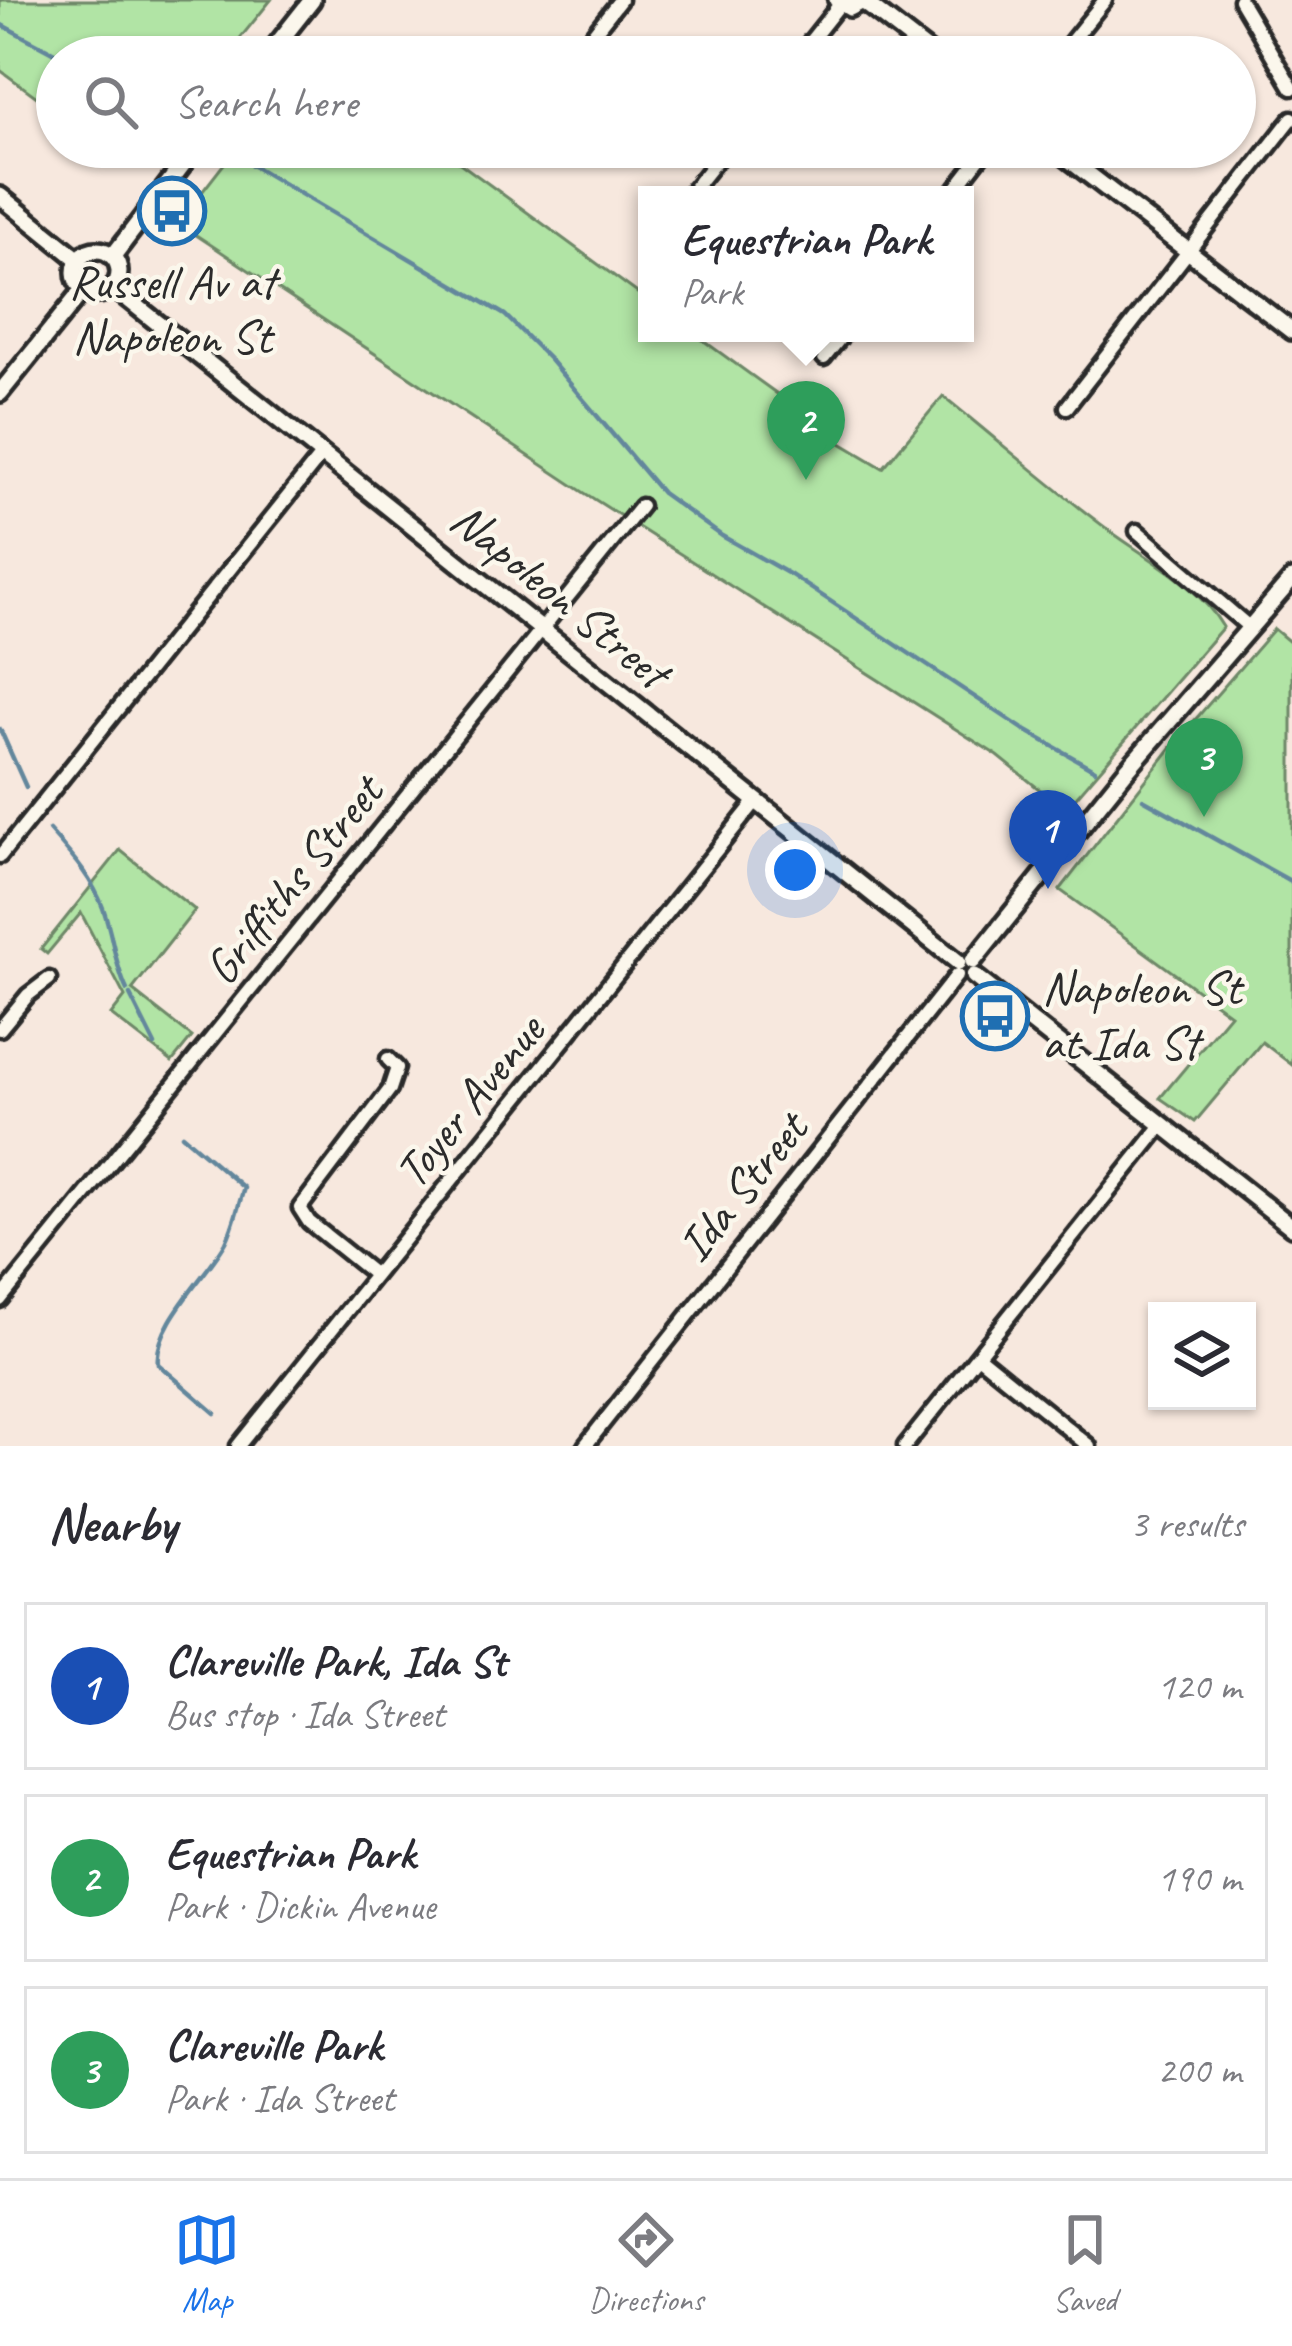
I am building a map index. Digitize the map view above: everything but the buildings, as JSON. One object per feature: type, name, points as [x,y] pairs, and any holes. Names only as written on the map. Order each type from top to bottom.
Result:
[{"type":"street","points":[[284,36],[312,0]]},
{"type":"street","points":[[592,36],[620,0]]},
{"type":"street","points":[[1076,36],[1105,0]]},
{"type":"street","points":[[1240,0],[1292,88]]},
{"type":"street","points":[[814,36],[839,2],[850,8],[864,1],[908,36]]},
{"type":"street","points":[[1256,164],[1292,118]]},
{"type":"street","points":[[113,256],[180,168]]},
{"type":"street","points":[[1080,168],[1292,331]]},
{"type":"street","points":[[1067,406],[1253,168]]},
{"type":"street","points":[[0,196],[79,260]]},
{"type":"street","points":[[91,251],[113,256],[119,275],[113,288],[95,295],[82,290],[75,272],[79,260],[91,251]]},
{"type":"street","name":"Napoleon Street","points":[[113,288],[1292,1227]]},
{"type":"street","points":[[0,393],[82,290]]},
{"type":"street","points":[[824,358],[837,342]]},
{"type":"street","points":[[0,856],[322,454]]},
{"type":"street","name":"Griffiths Street","points":[[0,1300],[641,506]]},
{"type":"street","points":[[1137,531],[1249,627]]},
{"type":"street","name":"Ida Street","points":[[585,1446],[1125,772],[1292,579]]},
{"type":"street","name":"Toyer Avenue","points":[[238,1446],[756,801]]},
{"type":"street","points":[[0,1029],[28,995],[49,979]]},
{"type":"street","points":[[375,1275],[309,1222],[300,1208],[390,1089],[397,1069],[388,1059]]},
{"type":"street","points":[[905,1446],[1163,1124]]},
{"type":"street","points":[[978,1356],[1089,1446]]},
{"type":"green space","points":[[0,0],[271,0],[242,36],[36,36],[36,96],[0,70]]},
{"type":"green space","points":[[221,168],[467,168],[638,293],[638,342],[705,342],[780,396],[804,421],[883,468],[943,396],[1089,515],[1187,586],[1223,627],[1065,810],[998,756],[583,492],[178,223]]},
{"type":"green space","points":[[1274,629],[1292,644],[1292,1065],[1262,1042],[1195,1122],[1160,1098],[1230,1014],[1060,890],[1174,744]]},
{"type":"green space","points":[[120,850],[195,910],[132,990],[192,1037],[172,1062],[111,1015],[125,997],[81,913],[47,954],[41,949]]},
{"type":"waterway","points":[[0,24],[36,43]]},
{"type":"waterway","points":[[257,168],[505,315],[550,360],[662,493],[1023,729],[1095,770]]},
{"type":"waterway","points":[[0,729],[26,787]]},
{"type":"waterway","points":[[1143,799],[1292,882]]},
{"type":"waterway","points":[[49,830],[80,866],[98,897],[127,990]]},
{"type":"waterway","points":[[130,995],[155,1045]]},
{"type":"waterway","points":[[182,1135],[244,1188],[226,1242],[173,1317],[159,1349],[158,1364],[215,1413]]},
{"type":"place","name":"Russell Av at Napoleon St","points":[[172,211]]},
{"type":"place","name":"Equestrian Park","points":[[806,480]]},
{"type":"place","name":"Clareville Park","points":[[1204,817]]},
{"type":"place","name":"Clareville Park, Ida St","points":[[1048,889]]},
{"type":"place","name":"Napoleon St at Ida St","points":[[995,1016]]}]
